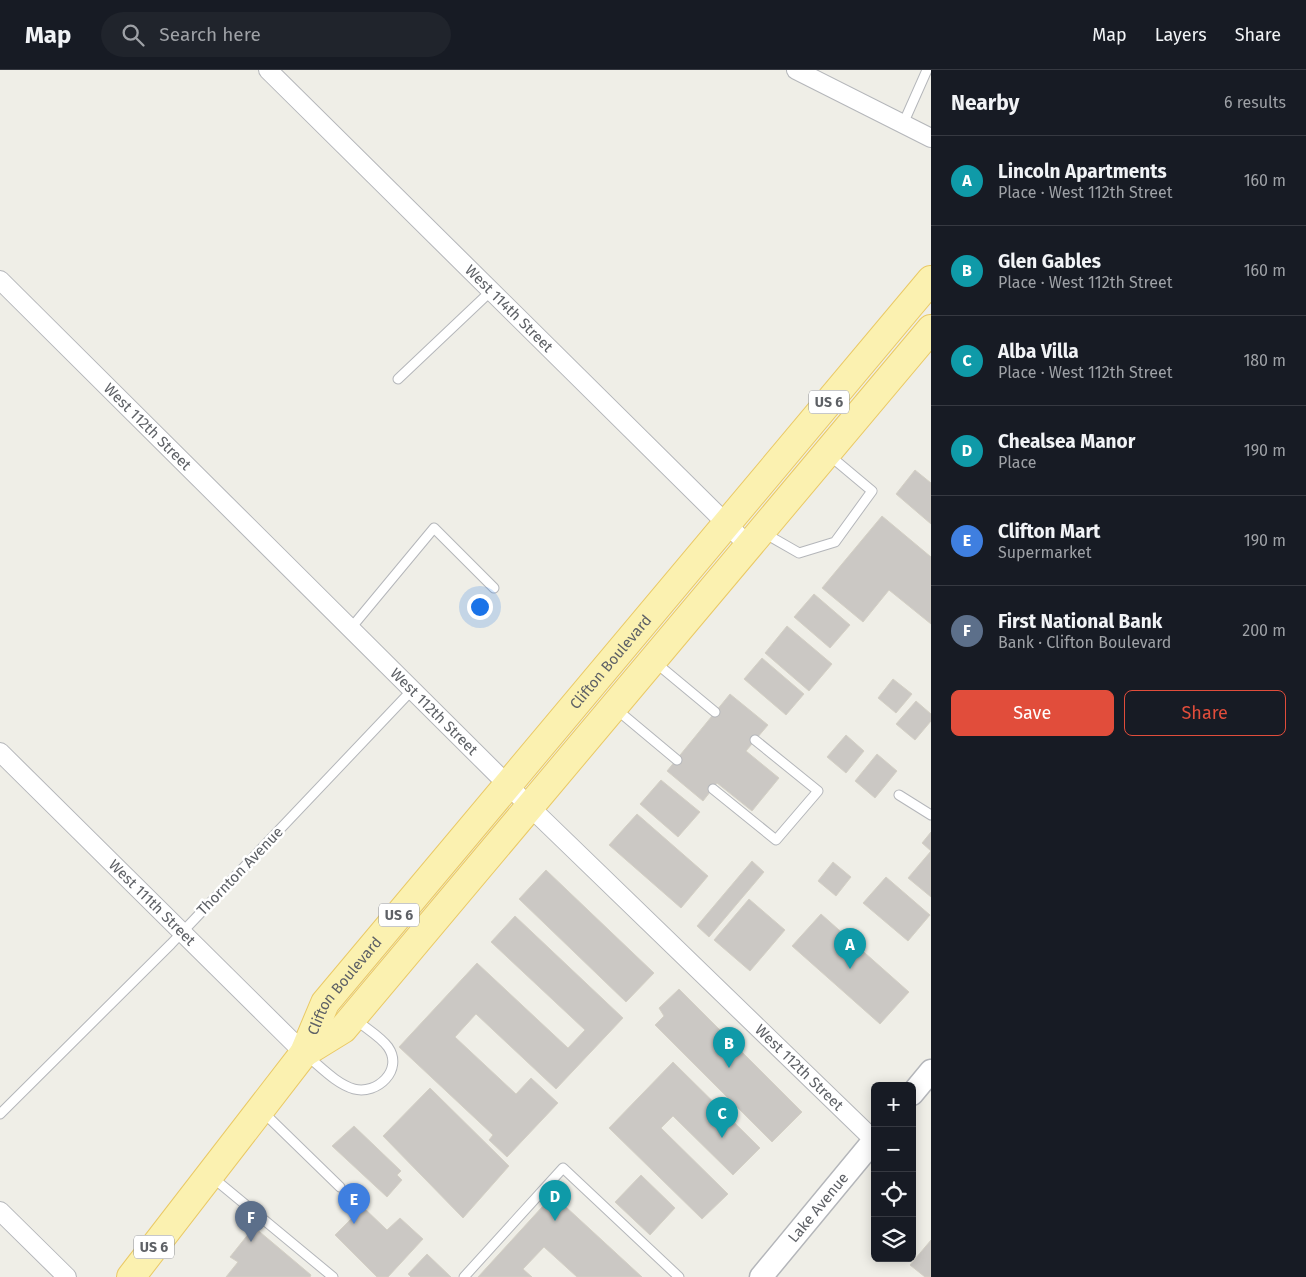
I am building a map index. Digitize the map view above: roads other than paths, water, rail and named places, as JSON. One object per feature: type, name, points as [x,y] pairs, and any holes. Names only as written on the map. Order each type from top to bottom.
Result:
[{"type":"main road","name":"Clifton Boulevard","points":[[131,1277],[304,1053],[325,1003],[728,525],[931,280]]},
{"type":"main road","name":"Clifton Boulevard","points":[[304,1053],[343,1029],[930,333]]},
{"type":"street","name":"West 114th Street","points":[[268,70],[728,525],[756,539]]},
{"type":"street","points":[[796,70],[931,138]]},
{"type":"street","name":"West 112th Street","points":[[0,280],[414,689],[530,807],[871,1136]]},
{"type":"street","name":"West 111th Street","points":[[0,752],[304,1053]]},
{"type":"street","points":[[916,1089],[931,1071]]},
{"type":"street","name":"Lake Avenue","points":[[761,1277],[871,1143]]},
{"type":"street","points":[[0,1211],[67,1277]]},
{"type":"lane","points":[[904,124],[927,70]]},
{"type":"lane","points":[[398,379],[491,291]]},
{"type":"lane","points":[[756,539],[799,553],[834,542],[872,491],[827,454]]},
{"type":"lane","points":[[351,628],[434,528],[494,588]]},
{"type":"lane","points":[[654,661],[715,712]]},
{"type":"lane","name":"Thornton Avenue","points":[[0,1114],[181,933],[414,689]]},
{"type":"lane","points":[[614,708],[677,760]]},
{"type":"lane","points":[[713,789],[776,840],[818,791],[755,740]]},
{"type":"lane","points":[[899,796],[931,815]]},
{"type":"lane","points":[[304,1053],[335,1078],[353,1089],[370,1089],[381,1085],[391,1072],[392,1056],[387,1046],[353,1017]]},
{"type":"lane","points":[[260,1110],[340,1187]]},
{"type":"lane","points":[[464,1277],[563,1168],[679,1277]]},
{"type":"lane","points":[[210,1176],[332,1277]]},
{"type":"place","name":"Lincoln Apartments","points":[[850,969]]},
{"type":"place","name":"Glen Gables","points":[[729,1068]]},
{"type":"place","name":"Alba Villa","points":[[722,1138]]},
{"type":"place","name":"Chealsea Manor","points":[[555,1221]]},
{"type":"place","name":"Clifton Mart","points":[[354,1224]]},
{"type":"place","name":"First National Bank","points":[[251,1242]]}]
